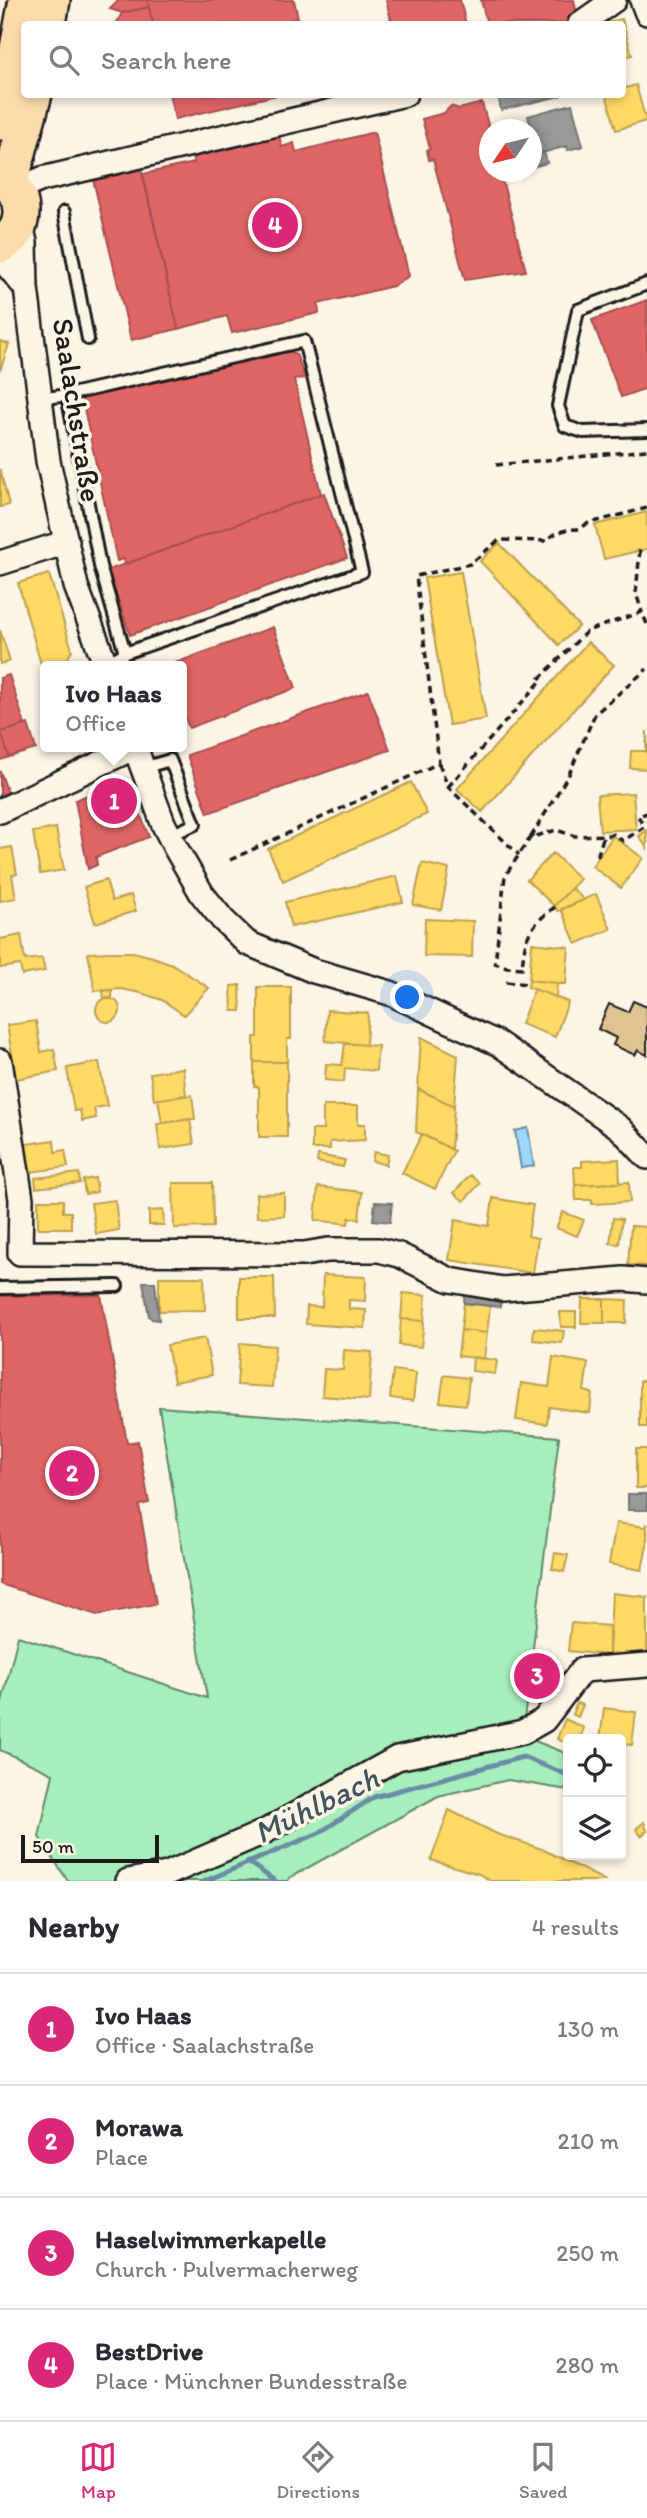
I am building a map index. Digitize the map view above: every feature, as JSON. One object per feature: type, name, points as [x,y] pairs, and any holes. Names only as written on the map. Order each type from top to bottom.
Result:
[{"type":"main road","points":[[23,21],[27,0]]},
{"type":"main road","points":[[48,21],[52,0]]},
{"type":"main road","points":[[0,122],[21,32]]},
{"type":"main road","points":[[9,203],[33,98]]},
{"type":"street","points":[[584,21],[614,0]]},
{"type":"street","points":[[642,0],[647,13]]},
{"type":"street","points":[[9,203],[42,179],[388,98]]},
{"type":"street","name":"Saalachstraße","points":[[9,203],[24,242],[26,288],[48,461],[76,586],[112,661]]},
{"type":"street","name":"Saalachstraße","points":[[0,257],[26,288]]},
{"type":"street","name":"Saalachstraße","points":[[0,563],[67,542]]},
{"type":"street","points":[[0,811],[138,754],[169,836],[202,894],[223,920],[247,943],[314,971],[390,993],[499,1044],[620,1128],[647,1157]]},
{"type":"street","points":[[0,1061],[21,1199],[20,1253],[304,1254],[328,1250],[379,1250],[400,1255],[450,1280],[503,1289],[623,1279],[647,1281]]},
{"type":"street","points":[[128,1881],[167,1874],[264,1832],[397,1758],[523,1732],[544,1720],[582,1670],[647,1665]]},
{"type":"lane","points":[[64,212],[88,339]]},
{"type":"lane","points":[[647,284],[578,310],[558,406],[565,426],[583,432],[647,430]]},
{"type":"lane","points":[[40,399],[67,396],[304,341],[362,572],[112,661],[100,566],[67,396]]},
{"type":"lane","points":[[0,1288],[117,1286]]},
{"type":"path","points":[[496,465],[647,450]]},
{"type":"path","points":[[519,855],[447,787],[439,764],[416,576],[470,564],[499,540],[545,541],[555,533],[581,529],[586,524],[647,508]]},
{"type":"path","points":[[640,550],[636,593],[647,624]]},
{"type":"path","points":[[447,787],[540,682],[538,680],[587,631],[642,612]]},
{"type":"path","points":[[555,907],[525,938],[522,968],[495,963],[505,876],[569,774],[595,714],[647,669]]},
{"type":"path","points":[[230,860],[439,764]]},
{"type":"path","points":[[530,838],[556,830],[575,836],[613,834],[623,841],[645,827],[638,816],[647,813]]},
{"type":"path","points":[[599,856],[603,838],[610,835]]},
{"type":"path","points":[[506,982],[528,984]]},
{"type":"green space","points":[[159,1407],[559,1437],[522,1736],[563,1752],[563,1789],[508,1780],[438,1796],[289,1878],[288,1881],[68,1881],[39,1837],[53,1774],[0,1750],[0,1710],[18,1636],[207,1698]]},
{"type":"water","points":[[528,1128],[534,1166],[521,1168],[515,1131]]},
{"type":"building: Homes","points":[[626,33],[632,55],[626,57]]},
{"type":"building: Homes","points":[[636,85],[646,121],[616,130],[607,98],[626,98],[626,88]]},
{"type":"building: Homes","points":[[0,341],[9,344],[0,371]]},
{"type":"building: Homes","points":[[0,469],[9,505],[0,507]]},
{"type":"building: Homes","points":[[647,512],[647,549],[604,559],[595,525]]},
{"type":"building: Homes","points":[[499,543],[579,626],[559,645],[480,561]]},
{"type":"building: Homes","points":[[461,572],[486,719],[449,725],[424,578]]},
{"type":"building: Homes","points":[[49,574],[72,650],[66,661],[40,661],[18,583]]},
{"type":"building: Homes","points":[[0,630],[10,661],[0,664]]},
{"type":"building: Homes","points":[[588,642],[614,665],[482,812],[457,789]]},
{"type":"building: Homes","points":[[647,731],[647,769],[630,768],[631,751],[646,751]]},
{"type":"building: Homes","points":[[411,782],[427,814],[283,881],[268,849]]},
{"type":"building: Homes","points":[[633,793],[636,829],[600,831],[597,795]]},
{"type":"building: Homes","points":[[56,828],[64,870],[40,874],[33,832]]},
{"type":"building: Homes","points":[[647,830],[647,848],[639,836]]},
{"type":"building: Homes","points":[[613,836],[643,858],[621,888],[592,866]]},
{"type":"building: Homes","points":[[12,847],[17,874],[12,875],[16,898],[0,901],[0,849]]},
{"type":"building: Homes","points":[[553,853],[580,879],[554,906],[527,880]]},
{"type":"building: Homes","points":[[422,863],[449,869],[441,910],[413,905]]},
{"type":"building: Homes","points":[[397,876],[403,902],[291,927],[285,902]]},
{"type":"building: Homes","points":[[106,880],[112,901],[131,895],[136,911],[95,923],[84,887]]},
{"type":"building: Homes","points":[[572,888],[584,900],[558,911],[554,906]]},
{"type":"building: Homes","points":[[596,894],[611,929],[576,944],[561,909]]},
{"type":"building: Homes","points":[[425,919],[473,921],[472,957],[424,956]]},
{"type":"building: Homes","points":[[21,935],[25,960],[42,958],[45,971],[22,975],[20,965],[0,968],[0,939]]},
{"type":"building: Homes","points":[[532,943],[569,947],[566,984],[529,980]]},
{"type":"building: Homes","points":[[133,952],[153,957],[172,964],[209,988],[184,1015],[162,1000],[141,993],[121,989],[95,991],[88,953]]},
{"type":"building: Homes","points":[[529,980],[557,983],[556,997],[528,987]]},
{"type":"building: Homes","points":[[240,985],[241,1011],[232,1011],[231,986]]},
{"type":"building: Homes","points":[[258,987],[291,987],[291,1039],[287,1039],[287,1062],[254,1062],[254,1037],[258,1037]]},
{"type":"building: Homes","points":[[534,989],[568,1002],[555,1037],[521,1024]]},
{"type":"building: Homes","points":[[112,990],[112,999],[104,999],[103,991]]},
{"type":"building: Homes","points":[[108,998],[116,1002],[120,1010],[116,1018],[108,1022],[100,1018],[96,1010],[100,1002]]},
{"type":"building: Homes","points":[[327,1010],[368,1013],[366,1045],[325,1041]]},
{"type":"building: Homes","points":[[36,1021],[41,1052],[54,1049],[58,1071],[16,1079],[7,1025]]},
{"type":"building: Homes","points":[[421,1037],[458,1055],[454,1106],[418,1089]]},
{"type":"building: Homes","points":[[345,1043],[378,1046],[376,1071],[345,1068],[344,1082],[325,1080],[326,1064],[342,1065]]},
{"type":"building: Homes","points":[[99,1062],[107,1106],[94,1108],[96,1118],[82,1121],[80,1110],[74,1111],[67,1068]]},
{"type":"building: Homes","points":[[254,1062],[287,1062],[287,1137],[259,1137],[259,1087],[254,1086]]},
{"type":"building: Homes","points":[[183,1068],[186,1095],[154,1100],[150,1073]]},
{"type":"building: Homes","points":[[418,1089],[454,1106],[451,1149],[416,1132]]},
{"type":"building: Homes","points":[[192,1095],[195,1119],[162,1123],[158,1099]]},
{"type":"building: Homes","points":[[323,1106],[358,1106],[358,1124],[365,1124],[365,1140],[330,1142],[330,1149],[312,1149],[312,1130],[323,1130]]},
{"type":"building: Homes","points":[[190,1119],[194,1144],[160,1149],[157,1124]]},
{"type":"building: Homes","points":[[422,1134],[454,1151],[435,1189],[402,1173]]},
{"type":"building: Homes","points":[[54,1140],[55,1152],[65,1150],[68,1167],[30,1172],[26,1144]]},
{"type":"building: Homes","points":[[374,1152],[388,1155],[386,1165],[372,1161]]},
{"type":"building: Homes","points":[[318,1155],[345,1160],[343,1167],[317,1162]]},
{"type":"building: Homes","points":[[619,1159],[620,1183],[575,1185],[574,1167],[582,1167],[582,1161]]},
{"type":"building: Homes","points":[[79,1173],[80,1183],[36,1188],[35,1178]]},
{"type":"building: Homes","points":[[470,1175],[480,1183],[464,1201],[454,1193]]},
{"type":"building: Homes","points":[[95,1178],[97,1192],[85,1194],[83,1180]]},
{"type":"building: Homes","points":[[629,1182],[630,1202],[592,1204],[592,1200],[576,1200],[575,1185]]},
{"type":"building: Homes","points":[[173,1183],[212,1183],[213,1227],[174,1228]]},
{"type":"building: Homes","points":[[318,1187],[362,1192],[359,1219],[349,1218],[348,1224],[315,1220]]},
{"type":"building: Homes","points":[[284,1193],[284,1216],[257,1217],[256,1194]]},
{"type":"building: Homes","points":[[493,1198],[533,1205],[528,1236],[538,1238],[533,1273],[449,1260],[455,1220],[489,1226]]},
{"type":"building: Homes","points":[[38,1200],[63,1200],[63,1212],[71,1212],[71,1228],[38,1228]]},
{"type":"building: Homes","points":[[115,1200],[119,1230],[96,1234],[91,1203]]},
{"type":"building: Homes","points":[[163,1210],[164,1225],[149,1225],[149,1211]]},
{"type":"building: Homes","points":[[563,1212],[584,1220],[577,1236],[556,1228]]},
{"type":"building: Homes","points":[[613,1218],[622,1219],[619,1244],[610,1243]]},
{"type":"building: Homes","points":[[631,1226],[647,1227],[647,1266],[628,1265]]},
{"type":"building: Homes","points":[[323,1275],[366,1277],[365,1301],[349,1300],[349,1309],[366,1310],[365,1328],[306,1324],[307,1306],[322,1307]]},
{"type":"building: Homes","points":[[159,1277],[204,1277],[205,1310],[159,1311]]},
{"type":"building: Homes","points":[[239,1277],[274,1277],[275,1318],[239,1318]]},
{"type":"building: Homes","points":[[403,1293],[426,1295],[424,1321],[401,1319]]},
{"type":"building: Homes","points":[[582,1299],[604,1299],[604,1323],[581,1323]]},
{"type":"building: Homes","points":[[604,1299],[627,1300],[626,1323],[604,1323]]},
{"type":"building: Homes","points":[[464,1303],[490,1306],[487,1333],[461,1330]]},
{"type":"building: Homes","points":[[560,1312],[576,1312],[576,1327],[561,1327]]},
{"type":"building: Homes","points":[[401,1319],[424,1321],[421,1347],[399,1345]]},
{"type":"building: Homes","points":[[534,1328],[564,1331],[562,1343],[533,1340]]},
{"type":"building: Homes","points":[[461,1330],[487,1333],[484,1359],[458,1356]]},
{"type":"building: Homes","points":[[205,1338],[212,1375],[174,1382],[167,1345]]},
{"type":"building: Homes","points":[[240,1343],[275,1346],[272,1387],[237,1385]]},
{"type":"building: Homes","points":[[344,1350],[372,1352],[369,1400],[322,1396],[324,1369],[343,1370]]},
{"type":"building: Homes","points":[[473,1357],[497,1360],[495,1374],[472,1371]]},
{"type":"building: Homes","points":[[553,1357],[588,1363],[584,1391],[592,1393],[590,1413],[549,1407],[547,1424],[516,1420],[521,1383],[549,1387]]},
{"type":"building: Homes","points":[[393,1370],[416,1373],[413,1401],[390,1398]]},
{"type":"building: Homes","points":[[444,1375],[469,1378],[466,1405],[440,1402]]},
{"type":"building: Homes","points":[[640,1381],[647,1381],[647,1427],[640,1427]]},
{"type":"building: Homes","points":[[636,1449],[647,1449],[647,1488],[636,1488]]},
{"type":"building: Homes","points":[[616,1523],[646,1527],[647,1523],[647,1546],[642,1570],[609,1564]]},
{"type":"building: Homes","points":[[555,1553],[568,1555],[564,1572],[552,1569]]},
{"type":"building: Homes","points":[[612,1593],[647,1597],[647,1658],[609,1655]]},
{"type":"building: Homes","points":[[571,1623],[609,1626],[609,1655],[568,1651]]},
{"type":"building: Homes","points":[[577,1703],[583,1705],[578,1717],[572,1714]]},
{"type":"building: Homes","points":[[604,1708],[636,1712],[632,1745],[626,1744],[626,1734],[601,1734]]},
{"type":"building: Homes","points":[[565,1719],[584,1728],[582,1734],[563,1734],[563,1742],[557,1739]]},
{"type":"building: Homes","points":[[449,1810],[497,1834],[542,1849],[606,1881],[491,1881],[479,1874],[431,1860]]},
{"type":"building: Homes","points":[[644,1822],[647,1831],[641,1836],[636,1829]]},
{"type":"building: Shops","points":[[119,0],[147,0],[149,7],[122,13],[110,9]]},
{"type":"building: Shops","points":[[147,0],[294,0],[298,18],[288,21],[152,21]]},
{"type":"building: Shops","points":[[386,0],[460,0],[465,21],[391,21]]},
{"type":"building: Shops","points":[[481,0],[574,0],[578,20],[573,21],[486,21]]},
{"type":"building: Shops","points":[[149,7],[152,21],[118,21],[122,13]]},
{"type":"building: Shops","points":[[170,98],[264,98],[175,119]]},
{"type":"building: Shops","points":[[482,103],[486,119],[479,119],[479,182],[503,182],[526,271],[465,280],[433,159],[429,160],[427,150],[430,149],[422,119],[444,113],[451,106],[459,109]]},
{"type":"building: Shops","points":[[278,131],[282,147],[294,143],[296,152],[374,132],[409,276],[393,286],[318,304],[319,313],[232,333],[227,316],[178,329],[143,174],[194,163],[191,155]]},
{"type":"building: Shops","points":[[141,168],[178,329],[131,340],[93,179]]},
{"type":"building: Shops","points":[[647,300],[647,388],[621,397],[592,320]]},
{"type":"building: Shops","points":[[288,351],[296,354],[305,378],[294,379],[321,494],[126,564],[123,559],[117,561],[82,399]]},
{"type":"building: Shops","points":[[324,493],[347,558],[130,635],[108,570]]},
{"type":"building: Shops","points":[[273,627],[296,688],[189,728],[187,661],[181,661]]},
{"type":"building: Shops","points":[[9,675],[25,725],[1,732],[9,757],[0,760],[0,678]]},
{"type":"building: Shops","points":[[368,691],[390,750],[208,813],[187,755]]},
{"type":"building: Shops","points":[[28,724],[36,749],[9,757],[1,732]]},
{"type":"building: Shops","points":[[0,771],[8,793],[0,795]]},
{"type":"building: Shops","points":[[127,779],[149,837],[96,857],[97,865],[88,869],[75,800]]},
{"type":"building: Shops","points":[[101,1295],[127,1443],[138,1441],[149,1503],[139,1505],[156,1604],[97,1615],[0,1584],[0,1296]]},
{"type":"building: Public","points":[[544,1670],[545,1680],[531,1681],[530,1672]]},
{"type":"building: Industry","points":[[499,98],[552,98],[501,110]]},
{"type":"building: Industry","points":[[572,104],[583,146],[568,150],[567,146],[542,153],[542,119],[529,119],[528,116]]},
{"type":"building: Industry","points":[[544,152],[547,163],[542,164],[542,153]]},
{"type":"building: Industry","points":[[375,1202],[392,1203],[390,1222],[373,1220]]},
{"type":"building: Industry","points":[[143,1282],[155,1282],[159,1320],[149,1316]]},
{"type":"building: Industry","points":[[465,1290],[502,1294],[500,1307],[464,1303]]},
{"type":"building: Industry","points":[[628,1494],[647,1494],[647,1510],[628,1510]]},
{"type":"building: Other","points":[[633,1001],[647,1007],[647,1055],[638,1050],[635,1055],[613,1045],[616,1038],[598,1029],[609,1004],[628,1012]]},
{"type":"waterway","name":"Mühlbach","points":[[205,1881],[319,1833],[374,1797],[523,1757],[563,1773]]},
{"type":"waterway","points":[[248,1862],[275,1881]]},
{"type":"place","name":"BestDrive","points":[[275,225]]},
{"type":"place","name":"Ivo Haas","points":[[114,801]]},
{"type":"place","name":"Morawa","points":[[72,1473]]},
{"type":"place","name":"Haselwimmerkapelle","points":[[537,1676]]}]
